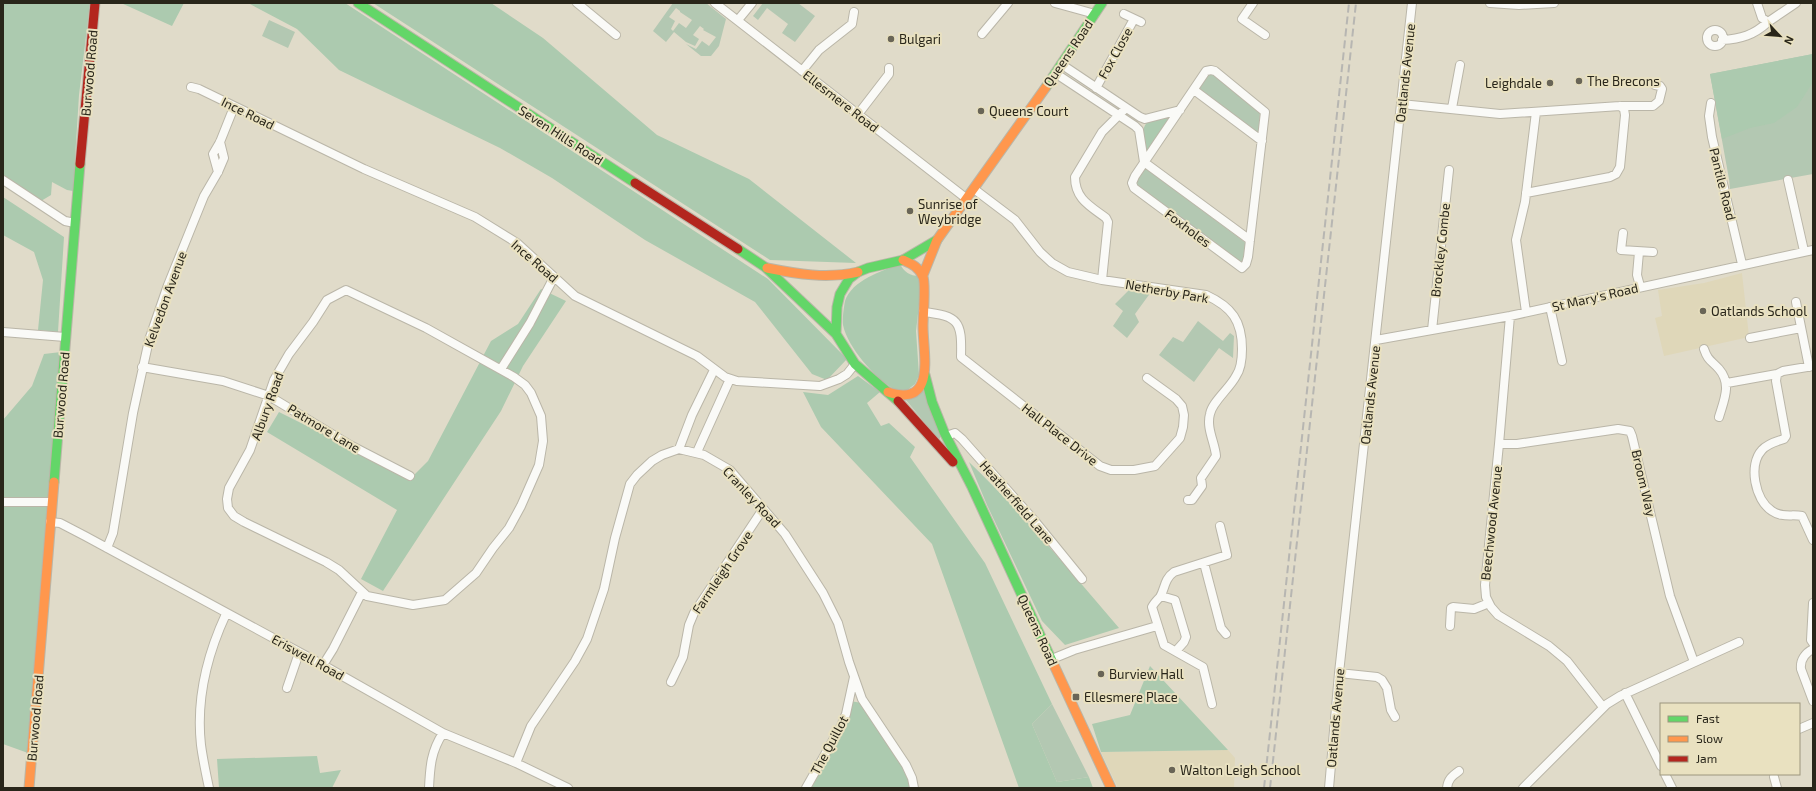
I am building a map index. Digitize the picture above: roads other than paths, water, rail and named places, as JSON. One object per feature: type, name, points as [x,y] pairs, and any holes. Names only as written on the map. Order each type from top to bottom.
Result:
[{"type":"main road","name":"Burwood Road","points":[[29,788],[65,337],[96,3]]},
{"type":"main road","name":"Seven Hills Road","points":[[358,3],[765,267],[836,334]]},
{"type":"main road","name":"Queens Road","points":[[937,240],[968,199],[1102,3]]},
{"type":"main road","points":[[937,240],[923,275],[925,375],[920,387],[912,394],[900,396],[888,392],[856,364],[836,334],[837,307],[840,294],[849,279],[858,272],[876,265],[903,260],[937,240]]},
{"type":"main road","points":[[903,260],[916,266],[923,275]]},
{"type":"main road","name":"Seven Hills Road","points":[[765,267],[798,274],[848,275],[858,272]]},
{"type":"main road","name":"Queens Road","points":[[925,375],[928,393],[963,473]]},
{"type":"main road","name":"Queens Road","points":[[888,392],[900,403],[963,473],[972,486],[1111,788]]},
{"type":"main road","points":[[935,442],[944,440],[946,436]]},
{"type":"street","points":[[577,3],[616,35]]},
{"type":"street","name":"Ellesmere Road","points":[[715,3],[802,71],[859,113],[968,199]]},
{"type":"street","points":[[738,20],[752,3]]},
{"type":"street","points":[[982,34],[1008,3]]},
{"type":"street","points":[[1055,3],[1095,14]]},
{"type":"street","points":[[1253,3],[1242,19],[1265,35]]},
{"type":"street","name":"Oatlands Avenue","points":[[1329,788],[1339,673],[1412,3]]},
{"type":"street","points":[[1490,3],[1519,5],[1554,3]]},
{"type":"street","points":[[1757,3],[1762,18],[1768,22]]},
{"type":"street","points":[[1722,40],[1736,40],[1759,31],[1768,22],[1796,3]]},
{"type":"street","points":[[802,71],[818,50],[852,24],[854,12]]},
{"type":"street","name":"Fox Close","points":[[1096,88],[1137,21],[1124,14]]},
{"type":"street","points":[[1061,64],[1140,118],[1145,119],[1180,110]]},
{"type":"street","points":[[1452,108],[1460,65]]},
{"type":"street","points":[[859,113],[889,74],[889,68]]},
{"type":"street","name":"Foxholes","points":[[1210,70],[1214,71],[1265,112],[1250,240],[1246,264],[1242,268],[1134,188],[1132,183],[1134,176],[1180,110],[1206,72],[1210,70]]},
{"type":"street","points":[[1055,73],[1139,130],[1144,162]]},
{"type":"street","points":[[1401,104],[1500,114],[1620,106],[1653,106],[1658,104],[1662,89],[1660,86],[1655,85]]},
{"type":"street","name":"Ince Road","points":[[191,87],[364,169],[475,217],[516,242],[575,296],[698,356],[714,370],[730,379],[820,386],[847,374],[856,364]]},
{"type":"street","points":[[1194,90],[1262,141]]},
{"type":"street","name":"Pantile Road","points":[[1711,103],[1709,116],[1712,137],[1742,264]]},
{"type":"street","points":[[1526,193],[1610,177],[1616,174],[1620,168],[1625,116],[1624,109],[1620,106]]},
{"type":"street","name":"Kelvedon Avenue","points":[[107,548],[113,533],[142,367],[152,329],[204,196],[218,172],[224,158],[220,142],[234,107]]},
{"type":"street","points":[[1102,280],[1108,222],[1106,218],[1078,193],[1075,177],[1102,132],[1120,116],[1126,108]]},
{"type":"street","points":[[1526,312],[1516,240],[1526,193],[1536,112]]},
{"type":"street","name":"Foxholes","points":[[1144,162],[1250,240]]},
{"type":"street","name":"Brockley Combe","points":[[1432,330],[1449,170]]},
{"type":"street","points":[[3,180],[65,221],[75,223]]},
{"type":"street","points":[[1788,180],[1809,250]]},
{"type":"street","name":"Netherby Park","points":[[974,190],[1015,220],[1040,252],[1059,268],[1068,272],[1102,280],[1206,295],[1221,303],[1239,325],[1242,333],[1242,356],[1239,370],[1233,381],[1212,408],[1209,415],[1209,425],[1216,456],[1201,478],[1202,486],[1192,500],[1188,500]]},
{"type":"street","points":[[1623,233],[1621,250],[1653,252]]},
{"type":"street","name":"St Mary's Road","points":[[1376,340],[1510,316],[1640,286],[1809,250]]},
{"type":"street","points":[[1639,252],[1637,276],[1640,286]]},
{"type":"street","points":[[323,665],[333,649],[362,592],[366,596],[413,605],[445,600],[476,573],[509,528],[521,506],[538,465],[543,441],[541,416],[531,394],[525,385],[501,369],[530,323],[554,277]]},
{"type":"street","name":"Albury Road","points":[[362,592],[326,562],[244,522],[234,516],[228,508],[227,499],[229,488],[250,450],[274,380],[285,361],[327,300],[346,290],[426,328],[501,369]]},
{"type":"street","points":[[1727,383],[1811,366],[1796,302]]},
{"type":"street","points":[[1550,307],[1562,361]]},
{"type":"street","name":"Hall Place Drive","points":[[923,312],[944,314],[952,318],[959,326],[962,338],[961,357],[1100,466],[1111,470],[1134,470],[1155,466],[1180,438],[1184,427],[1182,406],[1176,399],[1147,378]]},
{"type":"street","name":"Beechwood Avenue","points":[[1489,604],[1484,585],[1499,444],[1510,316]]},
{"type":"street","points":[[1750,338],[1801,328]]},
{"type":"street","points":[[3,332],[65,337]]},
{"type":"street","points":[[1704,349],[1707,360],[1720,370],[1727,383],[1719,416]]},
{"type":"street","name":"Patmore Lane","points":[[142,367],[223,381],[269,396],[344,442],[410,476]]},
{"type":"street","points":[[679,450],[692,416],[714,370]]},
{"type":"street","points":[[1777,374],[1776,381],[1786,436],[1784,439],[1763,449],[1758,455],[1754,471],[1756,481],[1761,498],[1771,511],[1785,516],[1802,516],[1811,528],[1813,540]]},
{"type":"street","points":[[697,452],[730,379]]},
{"type":"street","name":"Broom Way","points":[[1499,444],[1517,444],[1618,429],[1630,431],[1670,596],[1694,662]]},
{"type":"street","name":"Heatherfield Lane","points":[[946,436],[955,433],[962,439],[1034,520],[1082,579]]},
{"type":"street","name":"Cranley Road","points":[[516,763],[531,726],[572,666],[587,639],[604,589],[615,538],[630,484],[652,461],[662,455],[679,450],[697,452],[730,470],[785,534],[823,593],[838,623],[862,699],[906,765],[912,778],[914,788]]},
{"type":"street","points":[[3,502],[52,502]]},
{"type":"street","name":"Farmleigh Grove","points":[[671,682],[683,656],[689,625],[694,613],[763,509]]},
{"type":"street","name":"Eriswell Road","points":[[50,522],[63,524],[226,614],[300,652],[443,733],[516,763],[568,788]]},
{"type":"street","points":[[1212,704],[1203,667],[1164,645],[1152,607],[1161,596],[1162,589],[1171,574],[1190,566],[1227,555],[1220,526]]},
{"type":"street","points":[[1204,563],[1221,628],[1226,634]]},
{"type":"street","points":[[1161,596],[1175,600],[1186,637],[1184,642],[1176,651]]},
{"type":"street","points":[[1813,603],[1811,640],[1813,643]]},
{"type":"street","points":[[1450,626],[1451,608],[1474,609],[1489,604],[1498,615],[1549,646],[1567,661],[1603,707]]},
{"type":"street","points":[[209,788],[201,745],[201,703],[205,673],[215,639],[226,614]]},
{"type":"street","points":[[1052,659],[1074,650],[1157,626]]},
{"type":"street","points":[[1523,788],[1603,707],[1625,694],[1739,642]]},
{"type":"street","points":[[1813,649],[1803,657],[1801,669],[1813,701]]},
{"type":"street","points":[[287,688],[300,652]]},
{"type":"street","points":[[1339,673],[1376,677],[1382,680],[1387,688],[1391,710],[1396,717]]},
{"type":"street","name":"The Quillot","points":[[806,788],[841,726],[846,714],[854,676]]},
{"type":"street","points":[[1625,694],[1660,764]]},
{"type":"street","points":[[1800,730],[1813,723]]},
{"type":"street","points":[[429,788],[430,763],[435,744],[443,733]]},
{"type":"street","points":[[1447,788],[1447,782],[1459,771]]},
{"type":"street","points":[[1666,775],[1672,788]]},
{"type":"street","points":[[1774,777],[1778,788]]},
{"type":"railway","points":[[1264,788],[1349,3]]},
{"type":"railway","points":[[1270,788],[1356,3]]},
{"type":"place","name":"Bulgari","points":[[891,39]]},
{"type":"place","name":"The Brecons","points":[[1579,81]]},
{"type":"place","name":"Leighdale","points":[[1550,83]]},
{"type":"place","name":"Queens Court","points":[[981,111]]},
{"type":"place","name":"Sunrise of Weybridge","points":[[910,211]]},
{"type":"place","name":"Oatlands School","points":[[1703,311]]},
{"type":"place","name":"Burview Hall","points":[[1101,674]]},
{"type":"place","name":"Ellesmere Place","points":[[1076,697]]},
{"type":"place","name":"Walton Leigh School","points":[[1172,770]]}]
